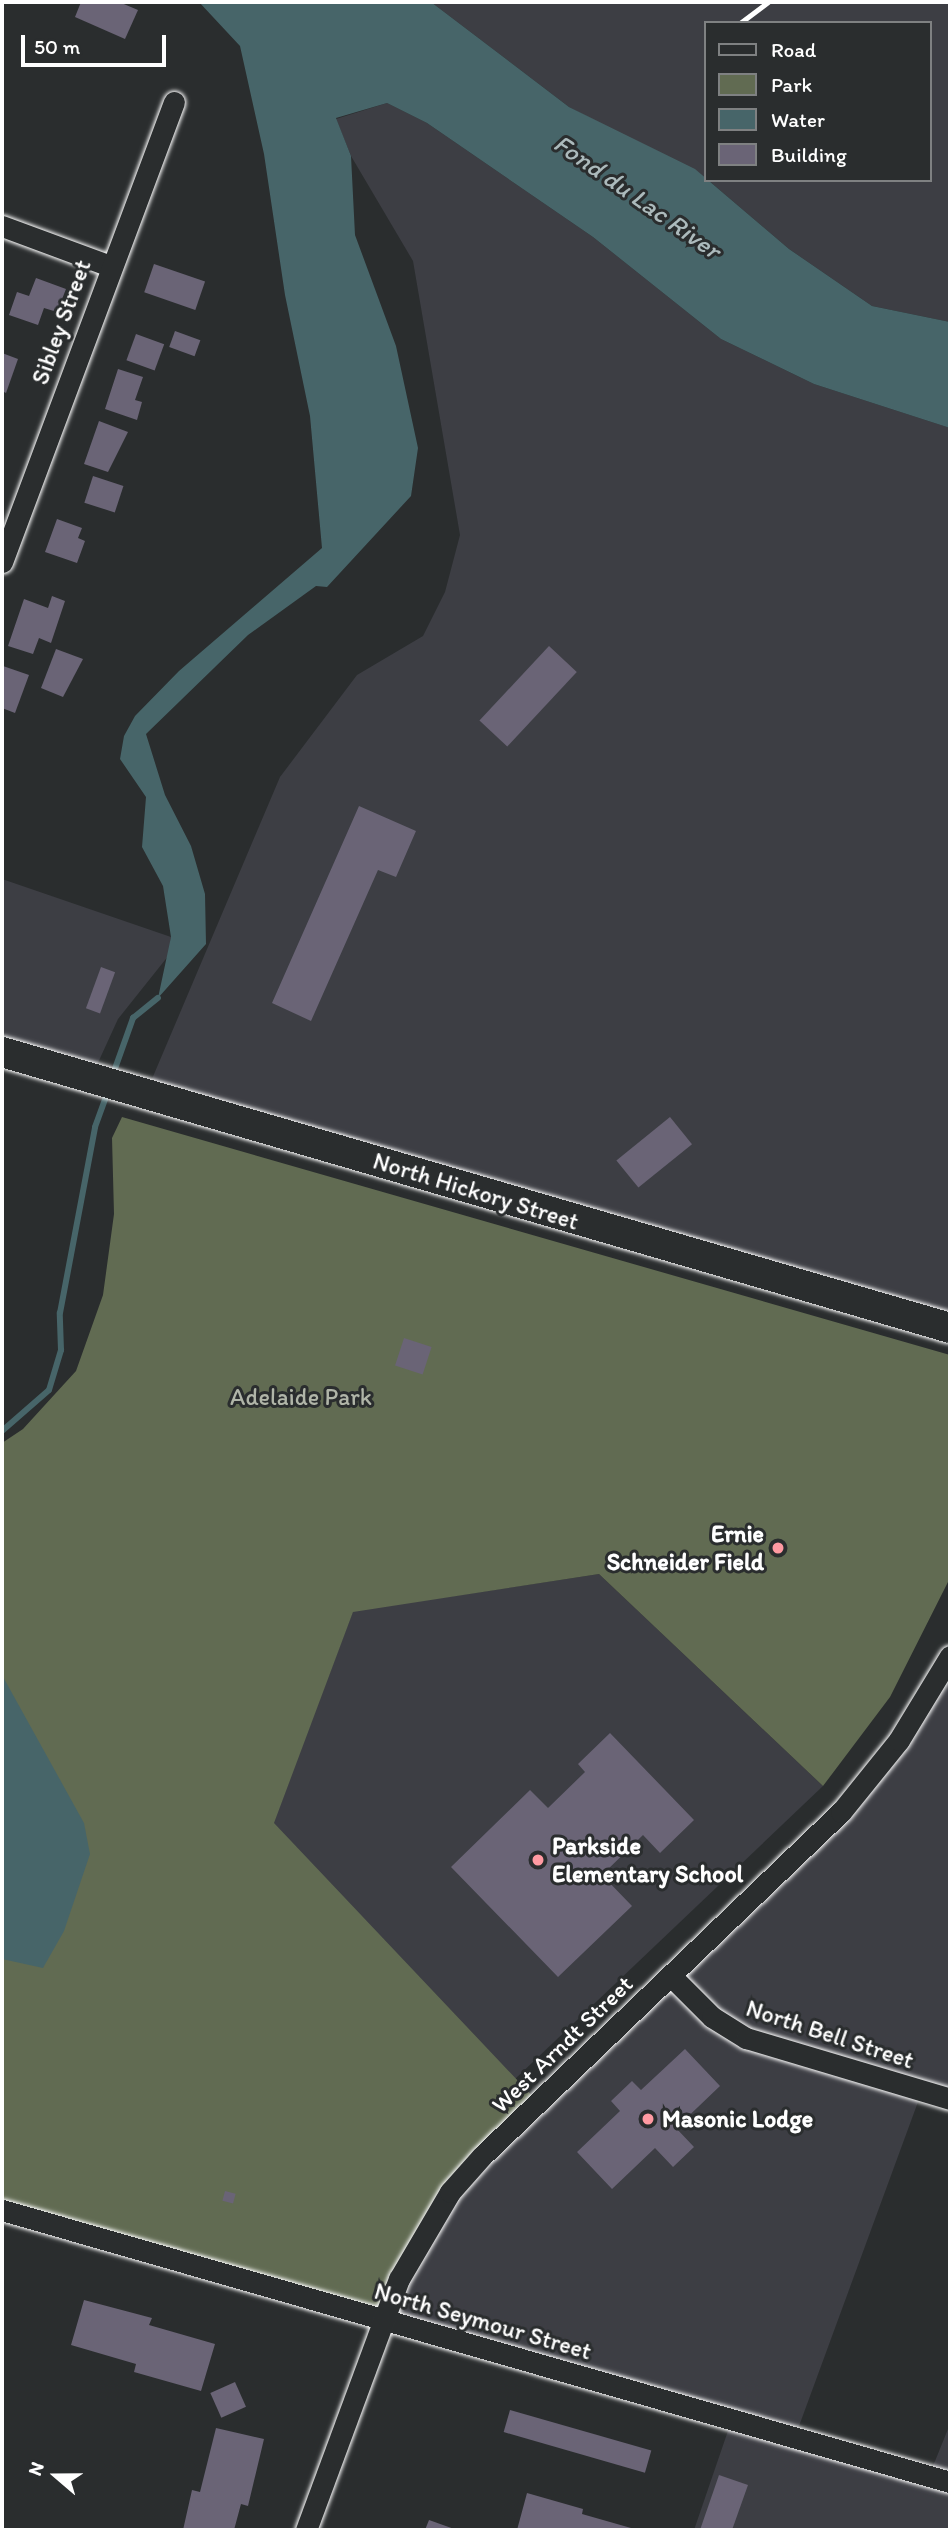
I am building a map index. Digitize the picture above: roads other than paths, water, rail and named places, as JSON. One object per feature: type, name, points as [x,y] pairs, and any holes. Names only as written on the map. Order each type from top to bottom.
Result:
[{"type":"street","name":"Sibley Street","points":[[2,562],[110,266],[174,102]]},
{"type":"street","points":[[2,226],[110,266]]},
{"type":"street","name":"North Hickory Street","points":[[2,1052],[950,1328]]},
{"type":"street","name":"West Arndt Street","points":[[306,2530],[384,2319],[413,2250],[450,2192],[841,1812],[899,1740],[950,1656]]},
{"type":"street","name":"North Bell Street","points":[[671,1976],[712,2017],[746,2038],[950,2099]]},
{"type":"street","name":"North Seymour Street","points":[[2,2210],[950,2482]]},
{"type":"water","name":"Fond du Lac River","points":[[199,2],[431,2],[569,107],[695,169],[704,177],[704,182],[710,182],[789,249],[872,306],[950,322],[950,428],[814,384],[721,339],[593,237],[427,123],[387,103],[336,118],[351,156],[355,235],[396,346],[418,448],[411,496],[327,587],[316,586],[248,635],[146,734],[165,795],[191,846],[205,894],[206,944],[158,998],[171,937],[163,886],[142,847],[146,797],[120,759],[124,736],[135,716],[179,671],[322,548],[310,416],[285,295],[264,154],[240,46]]},
{"type":"water","points":[[2,1675],[84,1823],[90,1854],[64,1931],[43,1968],[2,1959]]},
{"type":"waterway","points":[[112,1077],[133,1018],[158,998]]},
{"type":"waterway","points":[[2,1431],[49,1390],[61,1350],[60,1313],[95,1127],[108,1091]]},
{"type":"railway","points":[[743,21],[768,2]]},
{"type":"place","name":"Ernie Schneider Field","points":[[778,1548]]},
{"type":"place","name":"Parkside Elementary School","points":[[538,1860]]},
{"type":"place","name":"Masonic Lodge","points":[[648,2119]]},
{"type":"park label","name":"Adelaide Park","points":[[301,1397]]}]
